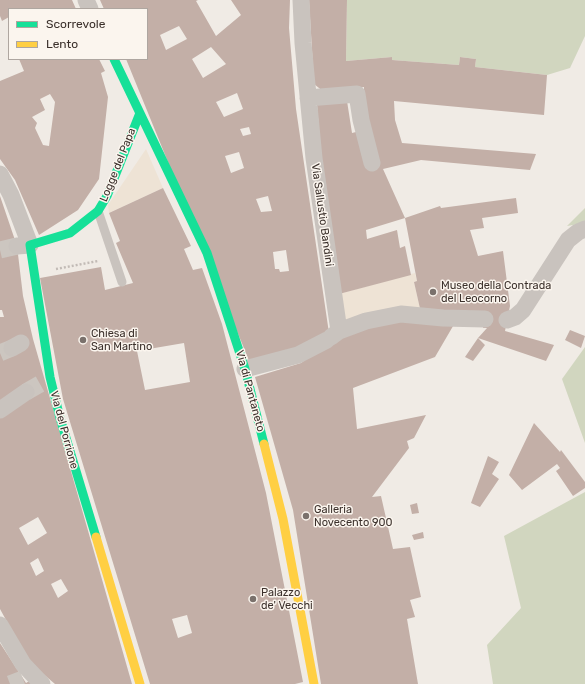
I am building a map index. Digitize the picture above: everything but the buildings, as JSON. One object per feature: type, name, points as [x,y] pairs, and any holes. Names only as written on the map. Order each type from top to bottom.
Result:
[{"type":"street","name":"Via Sallustio Bandini","points":[[301,0],[308,98],[319,194],[332,336]]},
{"type":"street","name":"Via di Pantaneto","points":[[114,60],[207,253],[227,309],[245,369],[283,519],[314,684]]},
{"type":"street","points":[[308,98],[357,94],[361,120],[372,163]]},
{"type":"street","name":"Logge del Papa","points":[[23,246],[70,233],[90,219],[98,211],[107,196],[140,112]]},
{"type":"street","name":"Via del Porrione","points":[[0,174],[12,195],[23,246],[27,341],[39,384],[71,456],[140,684]]},
{"type":"street","points":[[507,320],[515,317],[523,310],[568,240],[578,232],[585,229]]},
{"type":"street","points":[[245,369],[298,355],[332,336],[376,318],[401,314],[443,318],[485,319]]},
{"type":"street","points":[[0,410],[39,384]]},
{"type":"street","points":[[0,625],[32,679]]},
{"type":"lane","points":[[98,211],[122,282]]},
{"type":"path","points":[[55,269],[105,260]]},
{"type":"green space","points":[[347,0],[585,0],[585,36],[570,68],[547,75],[475,67],[476,59],[460,57],[459,65],[392,60],[392,57],[346,61]]},
{"type":"green space","points":[[585,208],[585,223],[567,226]]},
{"type":"green space","points":[[585,347],[585,443],[562,379]]},
{"type":"green space","points":[[585,492],[585,684],[493,684],[487,645],[521,608],[504,536]]},
{"type":"shaded area","points":[[146,149],[163,188],[109,213],[108,205]]},
{"type":"shaded area","points":[[415,273],[417,281],[414,282],[421,313],[345,335],[339,294]]},
{"type":"tunnel","points":[[0,250],[17,246]]},
{"type":"tunnel","points":[[0,353],[12,348]]},
{"type":"tunnel","points":[[26,392],[40,384]]},
{"type":"tunnel","points":[[10,684],[23,679]]},
{"type":"traffic: fast","points":[[114,60],[207,253],[245,369],[264,444]]},
{"type":"traffic: fast","points":[[96,537],[60,418],[50,377],[30,245],[70,233],[98,211],[107,196],[140,113]]},
{"type":"traffic: slow","points":[[264,444],[283,519],[314,684]]},
{"type":"traffic: slow","points":[[96,537],[140,684]]},
{"type":"place","name":"Museo della Contrada del Leocorno","points":[[433,292]]},
{"type":"place","name":"Chiesa di San Martino","points":[[83,340]]},
{"type":"place","name":"Galleria Novecento 900","points":[[306,516]]},
{"type":"place","name":"Palazzo de' Vecchi","points":[[253,599]]}]
